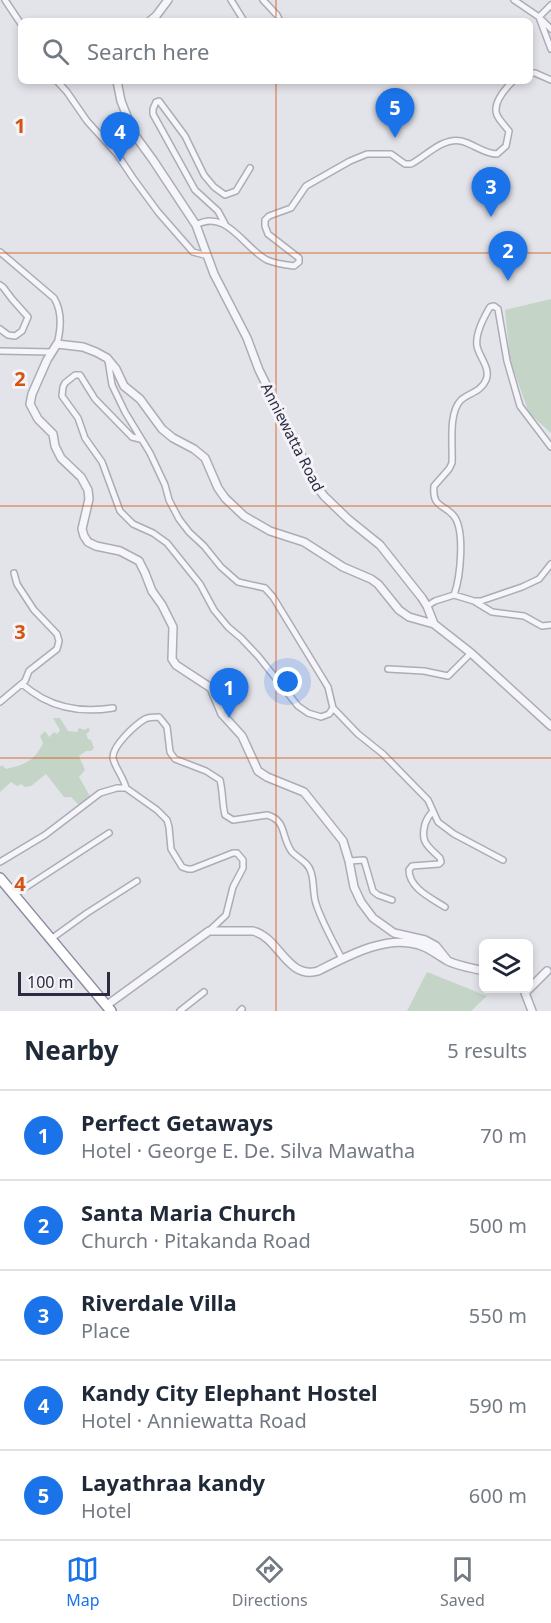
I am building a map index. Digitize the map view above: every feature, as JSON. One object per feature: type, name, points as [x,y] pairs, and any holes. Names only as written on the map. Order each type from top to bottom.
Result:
[{"type":"highway","points":[[0,878],[109,1008]]},
{"type":"street","points":[[6,0],[18,19]]},
{"type":"street","points":[[154,18],[168,0]]},
{"type":"street","points":[[231,0],[242,18]]},
{"type":"street","points":[[263,0],[278,18]]},
{"type":"street","points":[[513,0],[539,16],[551,29]]},
{"type":"street","points":[[539,16],[551,5]]},
{"type":"street","points":[[539,16],[551,49]]},
{"type":"street","points":[[533,73],[551,80]]},
{"type":"street","points":[[60,84],[87,121],[117,154],[158,212],[193,252],[208,256]]},
{"type":"street","name":"Anniewatta Road","points":[[117,84],[134,134],[195,225],[214,274],[247,338],[259,370],[316,485],[349,520],[380,545],[427,606],[434,624]]},
{"type":"street","points":[[250,168],[236,190],[225,195],[204,176],[185,136],[159,101],[156,102],[153,114],[195,190],[218,211],[225,224],[267,260],[294,266],[299,262],[299,258],[268,234],[265,220],[268,216],[291,208],[306,186],[367,154],[392,154],[405,164],[411,164],[446,142],[460,141],[490,154],[497,154],[506,146],[509,130],[496,114],[496,108],[510,84]]},
{"type":"street","points":[[195,225],[208,220],[225,224]]},
{"type":"street","points":[[0,252],[58,304],[60,311],[57,344],[47,360],[30,404],[38,419],[53,434],[55,446],[61,458],[81,477],[88,490],[89,499],[82,529],[84,536],[88,542],[96,546],[120,550],[138,561],[173,627],[172,659],[176,665],[211,688],[222,714],[242,736],[258,771],[304,792],[342,841],[354,887],[361,902],[374,918],[394,933],[425,940],[436,946],[448,961]]},
{"type":"street","points":[[0,285],[28,317],[22,331],[15,336],[8,335],[0,329]]},
{"type":"street","points":[[454,595],[458,585],[461,552],[458,523],[453,515],[438,505],[433,491],[434,486],[452,463],[452,422],[455,409],[462,400],[481,388],[487,379],[487,369],[477,345],[479,332],[490,307],[494,306],[498,309],[507,361],[520,406],[551,447]]},
{"type":"street","points":[[57,344],[83,347],[107,358],[116,369],[124,386],[140,399],[162,429],[172,438],[194,449],[205,458],[218,488],[244,516],[270,531],[304,542],[343,567],[371,579],[378,584],[399,610],[409,617],[434,624],[471,653],[551,726]]},
{"type":"street","points":[[0,351],[52,352]]},
{"type":"street","points":[[107,358],[112,385],[140,439],[150,453],[179,519],[189,532],[238,582],[265,588],[273,597],[328,687],[333,708],[428,800],[438,822],[454,834],[503,860]]},
{"type":"street","points":[[140,439],[132,437],[95,399],[80,375],[75,375],[65,384],[62,391],[63,396],[78,418],[85,438],[102,462],[120,511],[134,524],[167,543],[200,584],[214,610],[258,656],[298,706],[308,713],[321,717],[329,714],[333,708]]},
{"type":"street","points":[[474,601],[481,601],[539,579],[551,564]]},
{"type":"street","points":[[0,702],[26,681],[29,671],[57,649],[59,641],[57,633],[34,609],[16,584],[14,573]]},
{"type":"street","points":[[427,606],[454,595],[474,601],[492,612],[524,616],[545,627],[551,625]]},
{"type":"street","points":[[388,669],[424,671],[448,676],[471,653]]},
{"type":"street","points":[[22,684],[42,698],[74,710],[96,711],[113,708]]},
{"type":"street","points":[[126,788],[125,781],[113,758],[115,748],[129,732],[147,718],[159,717],[167,727],[171,752],[175,759],[206,771],[220,780],[225,815],[232,820],[267,815],[280,822],[293,853],[305,862],[311,872],[315,901],[342,959]]},
{"type":"street","points":[[0,862],[45,835],[100,793],[117,788],[126,788],[167,820],[170,827],[171,849],[182,867],[192,869],[233,853],[237,853],[243,860],[243,868],[233,887],[226,915],[109,1008]]},
{"type":"street","points":[[433,811],[428,816],[423,834],[425,843],[440,858],[441,862],[412,866],[409,870],[409,877],[414,886],[445,907]]},
{"type":"street","points":[[14,895],[109,833]]},
{"type":"street","points":[[349,861],[364,860],[373,891],[392,900]]},
{"type":"street","points":[[51,939],[137,881]]},
{"type":"street","points":[[208,931],[260,933],[292,966],[303,972],[318,971],[375,946],[405,942],[431,949],[448,961],[479,970]]},
{"type":"street","points":[[533,983],[547,971]]},
{"type":"street","points":[[180,1011],[204,993]]},
{"type":"street","points":[[524,993],[532,1011]]},
{"type":"green space","points":[[551,299],[551,433],[529,413],[510,360],[505,310]]},
{"type":"green space","points":[[53,718],[60,718],[68,731],[77,732],[79,728],[90,729],[86,734],[94,748],[79,756],[85,770],[79,777],[91,798],[81,807],[71,797],[64,797],[46,774],[31,786],[25,787],[21,784],[17,786],[11,782],[0,792],[0,767],[2,765],[6,769],[24,764],[33,758],[43,743],[40,736],[45,731],[49,737],[60,730]]},
{"type":"green space","points":[[427,972],[487,996],[471,1011],[407,1011]]},
{"type":"place","name":"Layathraa kandy","points":[[395,138]]},
{"type":"place","name":"Kandy City Elephant Hostel","points":[[120,162]]},
{"type":"place","name":"Riverdale Villa","points":[[491,217]]},
{"type":"place","name":"Santa Maria Church","points":[[508,281]]},
{"type":"place","name":"Perfect Getaways","points":[[229,718]]}]
